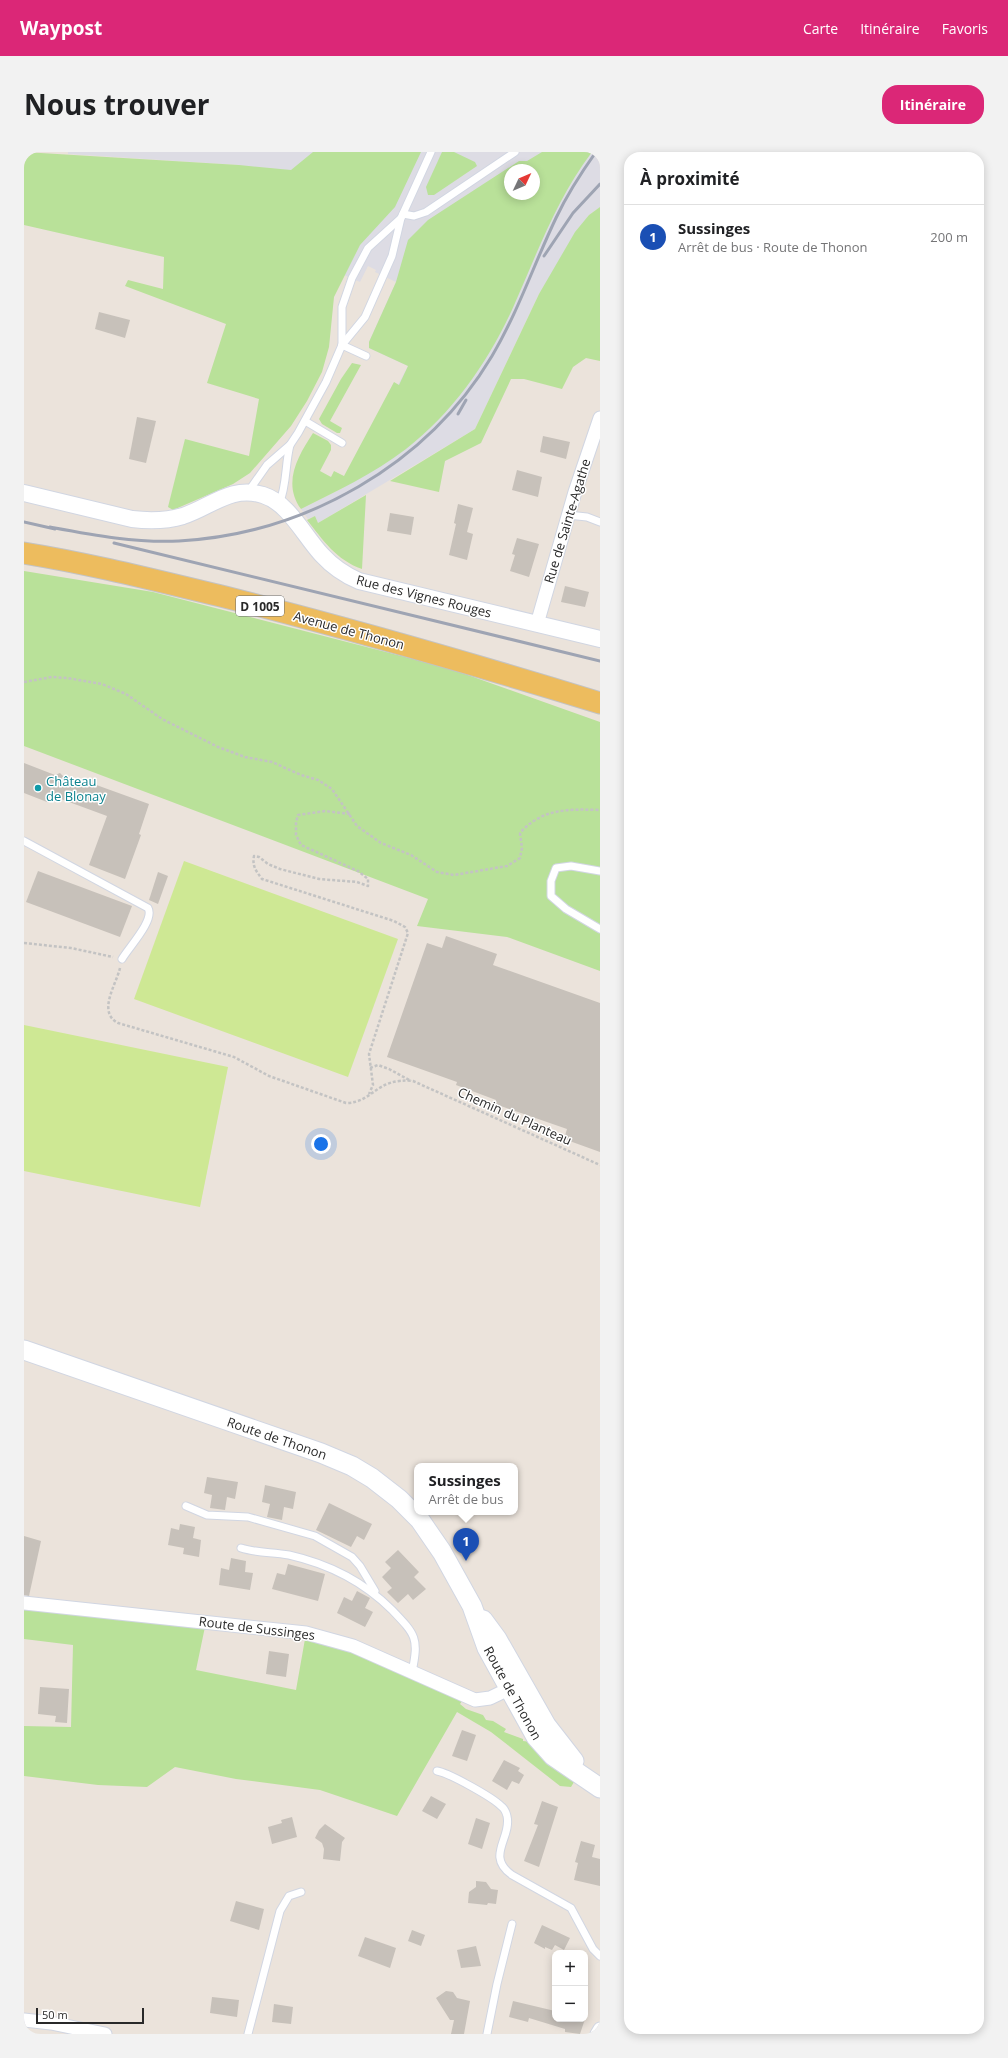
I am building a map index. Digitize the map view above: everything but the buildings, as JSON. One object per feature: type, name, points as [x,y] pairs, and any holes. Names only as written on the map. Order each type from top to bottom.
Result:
[{"type":"main road","name":"Avenue de Thonon","points":[[24,553],[158,581],[334,625],[487,668],[600,703]]},
{"type":"main road","name":"Route de Thonon","points":[[24,1350],[322,1453],[362,1472],[399,1499],[414,1514]]},
{"type":"main road","name":"Route de Thonon","points":[[415,1515],[442,1552],[472,1606],[487,1648],[515,1685],[536,1737],[546,1749],[562,1763],[595,1784]]},
{"type":"street","name":"Rue de Sainte-Agathe","points":[[539,617],[568,515],[600,418]]},
{"type":"street","name":"Rue des Vignes Rouges","points":[[24,493],[132,519],[147,521],[174,518],[184,515],[229,494],[248,492],[264,495],[279,504],[327,561],[342,573],[359,581],[539,617],[600,639]]},
{"type":"street","name":"Route de Sussinges","points":[[24,1603],[306,1633],[353,1646],[475,1700],[490,1698],[515,1685]]},
{"type":"street","points":[[24,2020],[50,2023],[105,2034]]},
{"type":"street","points":[[596,2034],[600,2029]]},
{"type":"lane","points":[[248,492],[267,465],[290,445],[326,382],[342,345],[364,317],[384,276],[392,256],[402,216],[431,152]]},
{"type":"lane","points":[[342,345],[342,307],[352,278],[368,248],[402,216],[414,216],[426,212],[515,152]]},
{"type":"lane","points":[[342,345],[366,356]]},
{"type":"lane","points":[[305,421],[342,442]]},
{"type":"lane","points":[[279,504],[283,492],[285,466],[290,445]]},
{"type":"lane","points":[[568,515],[587,517],[600,522]]},
{"type":"lane","points":[[24,841],[148,908],[150,911],[149,920],[122,959]]},
{"type":"lane","points":[[600,871],[571,866],[556,868],[551,881],[551,896],[566,909],[600,929]]},
{"type":"lane","points":[[186,1506],[207,1515],[248,1517],[315,1536],[352,1557],[360,1566],[378,1596]]},
{"type":"lane","points":[[240,1548],[288,1555],[318,1563],[359,1582],[378,1596],[407,1626],[413,1636],[416,1647],[412,1672]]},
{"type":"lane","points":[[437,1771],[449,1775],[502,1806],[508,1821],[500,1851],[504,1867],[512,1875],[571,1908],[593,1949],[600,1956]]},
{"type":"lane","points":[[248,2034],[280,1911],[289,1896],[301,1892]]},
{"type":"lane","points":[[487,2034],[497,1984],[512,1924]]},
{"type":"path","points":[[24,682],[52,677],[102,684],[126,694],[162,719],[218,747],[272,762],[300,775],[318,780],[332,789],[357,826],[381,843],[411,855],[437,872],[454,875],[507,866],[520,858],[522,848],[520,833],[529,823],[542,815],[566,810],[600,810]]},
{"type":"path","points":[[350,814],[325,811],[298,815],[296,822],[296,835],[301,845],[358,871],[368,879],[368,886],[357,882],[319,879],[280,869],[268,864],[259,856],[254,856],[253,862],[255,871],[262,879],[394,921],[405,927],[408,933],[369,1054],[373,1085],[369,1095]]},
{"type":"path","points":[[24,943],[71,948],[122,959],[119,975],[108,1008],[110,1017],[118,1023],[234,1057],[269,1076],[340,1102],[358,1102],[385,1084],[394,1081],[412,1081]]},
{"type":"path","name":"Chemin du Planteau","points":[[370,1068],[378,1065],[389,1069],[531,1135],[600,1164]]},
{"type":"shaded area","points":[[68,152],[600,152],[600,207],[589,215],[539,294],[475,429],[318,523],[315,516],[308,519],[301,509],[343,488],[408,366],[369,348],[369,342],[396,282],[375,272],[376,270],[368,266],[360,282],[289,251],[239,165],[68,154]]},
{"type":"green space","points":[[24,152],[239,165],[291,170],[313,152],[421,152],[395,207],[360,245],[334,297],[329,347],[322,372],[307,401],[291,426],[250,473],[233,484],[173,510],[168,507],[185,439],[249,456],[259,399],[207,383],[226,324],[125,286],[128,280],[163,289],[164,257],[24,225]]},
{"type":"green space","points":[[442,152],[454,152],[475,162],[477,166],[434,195],[428,195],[426,187]]},
{"type":"green space","points":[[542,152],[592,152],[558,206],[515,303],[495,344],[483,364],[470,383],[440,418],[406,449],[368,474],[301,509],[295,499],[292,480],[294,470],[302,451],[313,433],[328,441],[331,445],[331,450],[320,471],[331,477],[334,471],[344,476],[394,382],[399,385],[408,366],[369,348],[369,342],[396,282],[408,240],[428,220],[504,171],[504,200],[540,200],[540,164],[514,164],[519,161],[527,161]]},
{"type":"green space","points":[[600,207],[600,361],[586,358],[573,367],[562,389],[524,379],[511,379],[481,443],[445,461],[439,492],[390,481],[475,429],[539,294],[575,232],[589,215]]},
{"type":"green space","points":[[352,363],[361,365],[330,421],[342,428],[340,433],[337,433],[322,424],[319,419],[341,379]]},
{"type":"green space","points":[[366,495],[362,569],[337,555],[307,520],[315,516],[318,523]]},
{"type":"green space","points":[[24,571],[153,592],[448,668],[600,722],[600,971],[507,937],[417,926],[428,899],[24,746]]},
{"type":"green space","points":[[184,861],[398,939],[348,1077],[134,999]]},
{"type":"green space","points":[[24,1025],[228,1067],[200,1207],[24,1171]]},
{"type":"green space","points":[[24,1603],[206,1622],[196,1670],[296,1690],[305,1639],[346,1650],[462,1701],[460,1704],[466,1709],[483,1715],[486,1720],[493,1721],[506,1729],[504,1732],[523,1739],[523,1741],[531,1742],[574,1782],[571,1787],[560,1786],[491,1732],[457,1712],[397,1816],[320,1790],[236,1779],[175,1767],[147,1787],[98,1785],[24,1776],[24,1726],[71,1727],[73,1645],[24,1639]]},
{"type":"railway","points":[[50,527],[130,540],[146,541],[179,541],[226,536],[272,524],[316,508],[358,487],[398,461],[433,430],[465,395],[492,356],[526,288],[560,209],[574,184],[596,152]]},
{"type":"railway","points":[[544,256],[573,213],[600,184]]},
{"type":"railway","points":[[458,414],[466,400]]},
{"type":"railway","points":[[24,522],[55,529]]},
{"type":"railway","points":[[114,543],[600,661]]},
{"type":"place","name":"Château de Blonay","points":[[38,788]]},
{"type":"place","name":"Sussinges","points":[[466,1561]]}]
